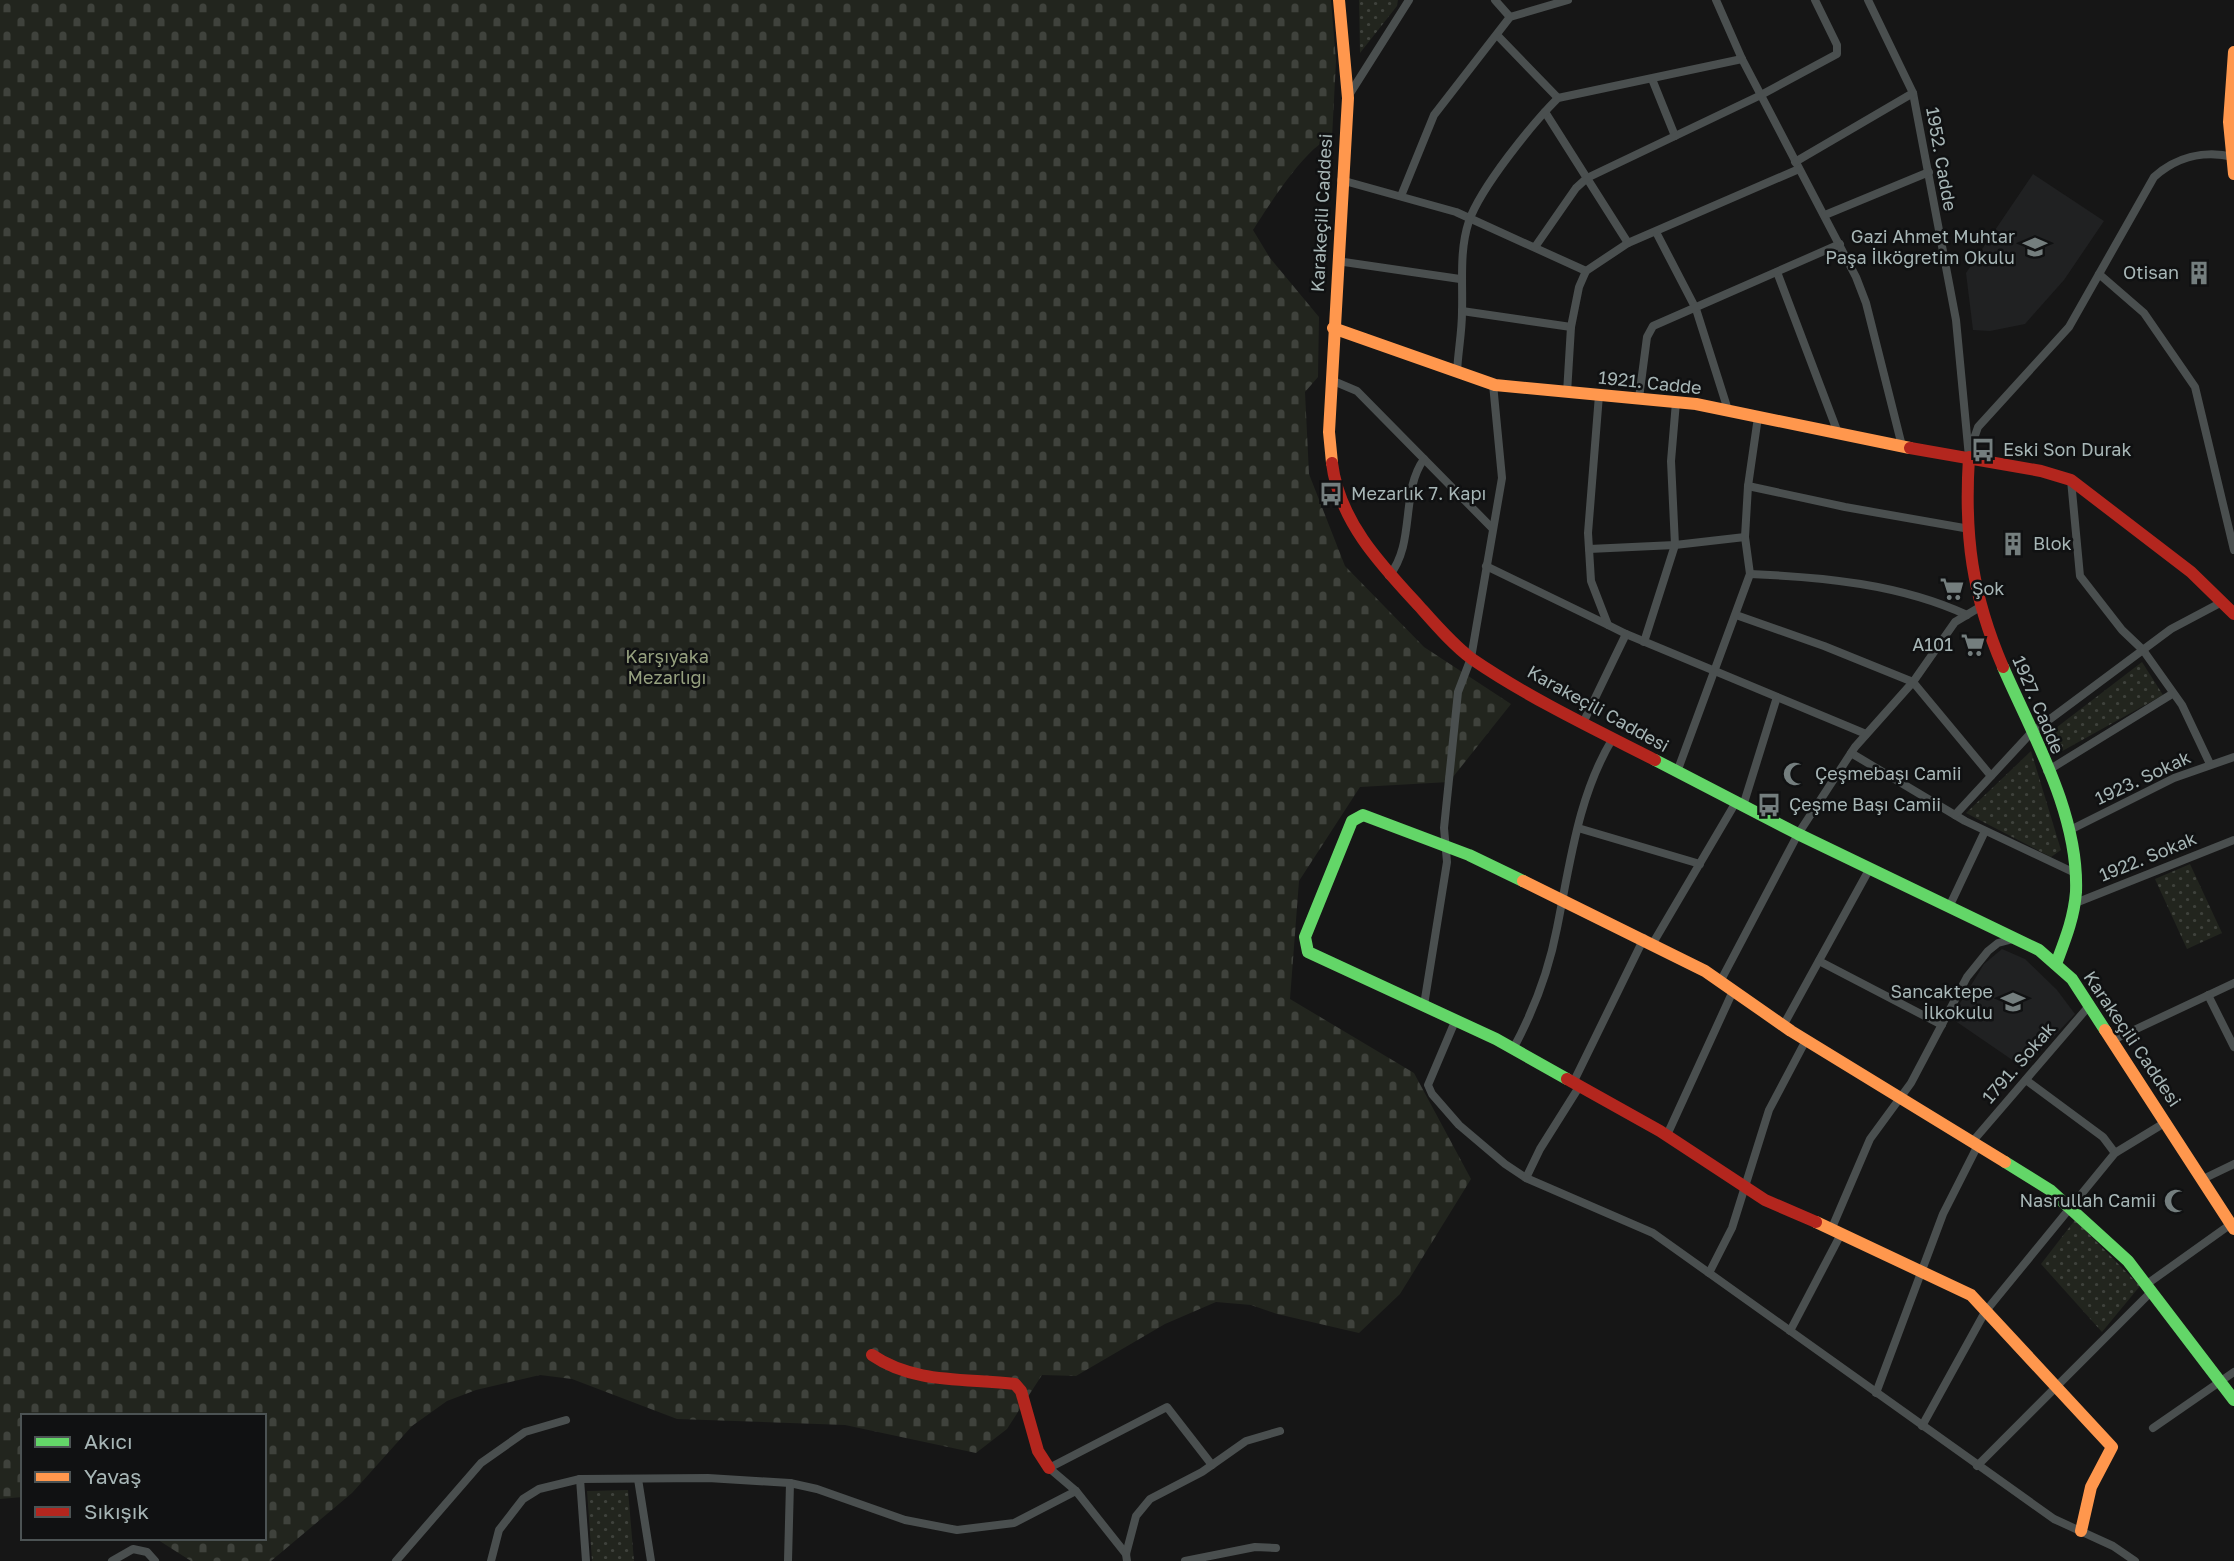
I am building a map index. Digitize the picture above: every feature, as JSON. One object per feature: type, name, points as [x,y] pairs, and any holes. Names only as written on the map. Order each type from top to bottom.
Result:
[{"type":"street","name":"Karakeçili Caddesi","points":[[1339,0],[1348,98],[1341,180],[1329,432],[1335,486],[1368,550],[1389,576],[1471,658],[1583,723],[1798,834],[2018,938],[2056,964],[2072,979],[2113,1040],[2232,1226]]},
{"type":"street","points":[[1348,98],[1409,0]]},
{"type":"street","points":[[1495,0],[1510,18]]},
{"type":"street","points":[[1401,196],[1434,115],[1510,18],[1568,0]]},
{"type":"street","points":[[1716,0],[1742,59],[1840,244],[1866,303],[1902,446]]},
{"type":"street","points":[[1535,247],[1576,188],[1587,178],[1761,95],[1837,54],[1837,45],[1815,0]]},
{"type":"street","name":"1952. Cadde","points":[[1868,0],[1913,93],[1956,320],[1969,457]]},
{"type":"street","points":[[1497,35],[1558,99]]},
{"type":"street","points":[[2234,52],[2229,122],[2234,174]]},
{"type":"street","points":[[1457,372],[1462,311],[1460,279],[1470,218],[1488,187],[1545,112],[1558,99],[1742,59]]},
{"type":"street","points":[[1652,79],[1675,136]]},
{"type":"street","points":[[1567,393],[1571,327],[1579,287],[1586,271],[1628,243],[1797,166],[1913,93]]},
{"type":"street","points":[[1545,112],[1628,243]]},
{"type":"street","points":[[1969,457],[1978,427],[2069,327],[2154,177],[2168,165],[2200,154],[2233,157]]},
{"type":"street","points":[[1825,215],[1929,172]]},
{"type":"street","points":[[1341,180],[1470,218],[1586,271]]},
{"type":"street","points":[[1656,232],[1696,309],[1728,410]]},
{"type":"street","points":[[1639,398],[1647,337],[1653,326],[1840,244]]},
{"type":"street","points":[[1337,261],[1460,279]]},
{"type":"street","points":[[1777,272],[1838,433]]},
{"type":"street","points":[[2099,274],[2144,313],[2195,387],[2234,550]]},
{"type":"street","points":[[1462,311],[1571,327]]},
{"type":"street","name":"1921. Cadde","points":[[1333,328],[1493,384],[1676,402],[1728,410],[1902,446],[2004,463],[2071,480]]},
{"type":"street","points":[[1331,380],[1357,391],[1492,528]]},
{"type":"street","points":[[1424,1005],[1447,862],[1444,845],[1458,692],[1471,658],[1503,460],[1493,384]]},
{"type":"street","points":[[1599,395],[1589,550],[1591,581],[1608,625]]},
{"type":"street","points":[[1644,642],[1675,545],[1671,461],[1676,402]]},
{"type":"street","points":[[1677,772],[1751,573],[1745,537],[1748,486],[1758,417]]},
{"type":"street","name":"1927. Cadde","points":[[1969,457],[1964,528],[1980,607],[2047,771],[2068,831],[2075,873],[2071,928],[2056,964]]},
{"type":"street","points":[[1389,576],[1401,552],[1416,474],[1424,459]]},
{"type":"street","points":[[2071,480],[2192,572],[2234,614]]},
{"type":"street","points":[[2071,480],[2080,576],[2122,630],[2143,650],[2191,722],[2210,764]]},
{"type":"street","points":[[1748,486],[1845,508],[1964,528]]},
{"type":"street","points":[[1589,550],[1675,545],[1745,537]]},
{"type":"street","points":[[1486,566],[1644,642],[1866,734]]},
{"type":"street","points":[[1751,573],[1855,583],[1899,592],[1967,615]]},
{"type":"street","points":[[1955,815],[2030,734],[2171,629],[2222,602]]},
{"type":"street","points":[[1720,982],[1798,834],[1851,753],[1913,682],[1955,622],[1980,607]]},
{"type":"street","points":[[1737,615],[1913,682],[1991,776]]},
{"type":"street","points":[[1583,723],[1626,634]]},
{"type":"street","points":[[2047,771],[2172,694]]},
{"type":"street","points":[[1526,1178],[1649,940],[1739,804],[1777,697]]},
{"type":"street","points":[[1513,1049],[1527,1022],[1548,962],[1568,860],[1599,761],[1613,738]]},
{"type":"street","points":[[1851,753],[1955,815],[2075,873]]},
{"type":"street","name":"1923. Sokak","points":[[2068,831],[2174,778],[2234,757]]},
{"type":"street","points":[[2081,1531],[2082,1506],[2112,1447],[1971,1296],[1924,1271],[1765,1200],[1667,1135],[1513,1049],[1455,1019],[1310,954],[1304,941],[1355,818],[1363,816],[1444,845],[1649,940],[1720,982],[1783,1026],[1975,1143],[2071,1207],[2150,1288],[2234,1400]]},
{"type":"street","points":[[1578,828],[1700,864]]},
{"type":"street","points":[[1950,905],[1985,831]]},
{"type":"street","name":"1922. Sokak","points":[[2073,904],[2234,841]]},
{"type":"street","points":[[1783,1026],[1870,868]]},
{"type":"street","points":[[1790,1331],[1836,1232],[1870,1139],[1902,1097],[1967,977],[1998,943],[2018,938]]},
{"type":"street","points":[[1819,961],[1941,1025]]},
{"type":"street","points":[[2113,1040],[2234,984]]},
{"type":"street","points":[[1667,1135],[1733,991]]},
{"type":"street","points":[[2208,995],[2234,1047]]},
{"type":"street","name":"1791. Sokak","points":[[1876,1394],[1943,1214],[1975,1143],[2090,1006]]},
{"type":"street","points":[[1455,1019],[1429,1075],[1429,1089],[1477,1141],[1526,1178],[1653,1233],[2054,1519],[2135,1561]]},
{"type":"street","points":[[1709,1273],[1732,1228],[1769,1110],[1806,1040]]},
{"type":"street","points":[[2026,1080],[2103,1137],[2115,1153]]},
{"type":"street","points":[[1922,1426],[1985,1312],[2115,1153],[2166,1122]]},
{"type":"street","points":[[2203,1179],[2234,1164]]},
{"type":"street","points":[[1977,1465],[2058,1387],[2150,1288],[2232,1226]]},
{"type":"street","points":[[872,1355],[881,1363],[938,1378],[1015,1384],[1021,1391],[1038,1451],[1049,1468],[1076,1491],[1127,1558]]},
{"type":"street","points":[[2153,1429],[2234,1372]]},
{"type":"street","points":[[1049,1468],[1167,1407],[1212,1465]]},
{"type":"street","points":[[396,1561],[481,1463],[524,1432],[566,1420]]},
{"type":"street","points":[[1127,1558],[1136,1516],[1150,1499],[1212,1465],[1246,1441],[1280,1431]]},
{"type":"street","points":[[491,1561],[499,1530],[523,1499],[539,1489],[580,1479],[708,1478],[790,1483],[817,1489],[905,1520],[957,1530],[1014,1523],[1076,1491]]},
{"type":"street","points":[[580,1479],[586,1561]]},
{"type":"street","points":[[638,1479],[650,1561]]},
{"type":"street","points":[[788,1561],[790,1483]]},
{"type":"street","points":[[1185,1561],[1255,1547],[1276,1548]]},
{"type":"street","points":[[112,1561],[134,1549],[147,1552],[155,1561]]},
{"type":"shaded area","name":"Gazi Ahmet Muhtar Paşa İlköğretim Okulu","points":[[2033,174],[2104,221],[2064,280],[2025,324],[1990,331],[1973,330],[1966,273]]},
{"type":"shaded area","name":"Sancaktepe İlkokulu","points":[[2002,949],[2025,959],[2057,990],[2075,1014],[2024,1068],[1951,1018],[1984,964]]},
{"type":"green space","name":"Karşıyaka Mezarlığı","points":[[0,0],[1331,0],[1336,61],[1332,138],[1311,151],[1253,230],[1270,258],[1319,317],[1318,377],[1305,392],[1309,474],[1345,566],[1424,647],[1511,704],[1449,782],[1360,787],[1299,881],[1290,999],[1414,1073],[1471,1179],[1400,1294],[1359,1333],[1277,1314],[1251,1305],[1216,1302],[1165,1324],[1076,1376],[1042,1375],[1007,1429],[976,1453],[845,1425],[677,1419],[572,1379],[540,1375],[476,1390],[447,1401],[412,1426],[352,1493],[271,1561],[191,1561],[158,1540],[266,1540],[266,1414],[21,1414],[21,1497],[0,1499]]},
{"type":"green space","points":[[1359,0],[1398,0],[1397,6],[1360,53]]},
{"type":"green space","points":[[2142,662],[2163,695],[2057,754],[2048,734]]},
{"type":"green space","points":[[2031,751],[2061,850],[2051,857],[1966,813]]},
{"type":"green space","points":[[2190,864],[2222,933],[2187,949],[2155,879]]},
{"type":"green space","points":[[2075,1220],[2140,1286],[2102,1332],[2041,1264]]},
{"type":"green space","points":[[628,1490],[634,1561],[592,1561],[587,1491]]},
{"type":"traffic: fast","points":[[2003,667],[2052,776],[2070,834],[2075,863],[2075,902],[2056,964]]},
{"type":"traffic: fast","points":[[1655,760],[1798,834],[2039,950],[2072,979],[2105,1030]]},
{"type":"traffic: fast","points":[[1523,881],[1469,855],[1363,815],[1352,821],[1305,937],[1308,952],[1496,1039],[1567,1079]]},
{"type":"traffic: fast","points":[[2005,1162],[2050,1190],[2128,1261],[2234,1400]]},
{"type":"traffic: slow","points":[[1332,463],[1329,432],[1348,98],[1339,0]]},
{"type":"traffic: slow","points":[[2234,52],[2229,122],[2234,174]]},
{"type":"traffic: slow","points":[[1333,328],[1495,385],[1696,404],[1910,448]]},
{"type":"traffic: slow","points":[[1523,881],[1705,971],[1791,1031],[2005,1162]]},
{"type":"traffic: slow","points":[[2105,1030],[2234,1229]]},
{"type":"traffic: slow","points":[[1816,1222],[1971,1295],[2112,1447],[2091,1487],[2081,1531]]},
{"type":"traffic: jam","points":[[1910,448],[2041,471],[2071,480],[2191,572],[2234,614]]},
{"type":"traffic: jam","points":[[1969,457],[1968,513],[1972,565],[1984,615],[2003,667]]},
{"type":"traffic: jam","points":[[1332,463],[1343,504],[1364,541],[1390,575],[1458,647],[1472,659],[1539,700],[1655,760]]},
{"type":"traffic: jam","points":[[1567,1079],[1660,1131],[1765,1200],[1816,1222]]},
{"type":"traffic: jam","points":[[872,1355],[905,1371],[923,1375],[1015,1384],[1021,1391],[1038,1451],[1049,1468]]},
{"type":"place","name":"Gazi Ahmet Muhtar Paşa İlköğretim Okulu","points":[[2035,247]]},
{"type":"place","name":"Otisan","points":[[2199,273]]},
{"type":"place","name":"Eski Son Durak","points":[[1983,450]]},
{"type":"place","name":"Mezarlık 7. Kapı","points":[[1331,494]]},
{"type":"place","name":"Blok","points":[[2013,544]]},
{"type":"place","name":"Şok","points":[[1952,589]]},
{"type":"place","name":"A101","points":[[1973,645]]},
{"type":"place","name":"Çeşmebaşı Camii","points":[[1795,774]]},
{"type":"place","name":"Çeşme Başı Camii","points":[[1769,805]]},
{"type":"place","name":"Sancaktepe İlkokulu","points":[[2013,1002]]},
{"type":"place","name":"Nasrullah Camii","points":[[2176,1201]]}]
